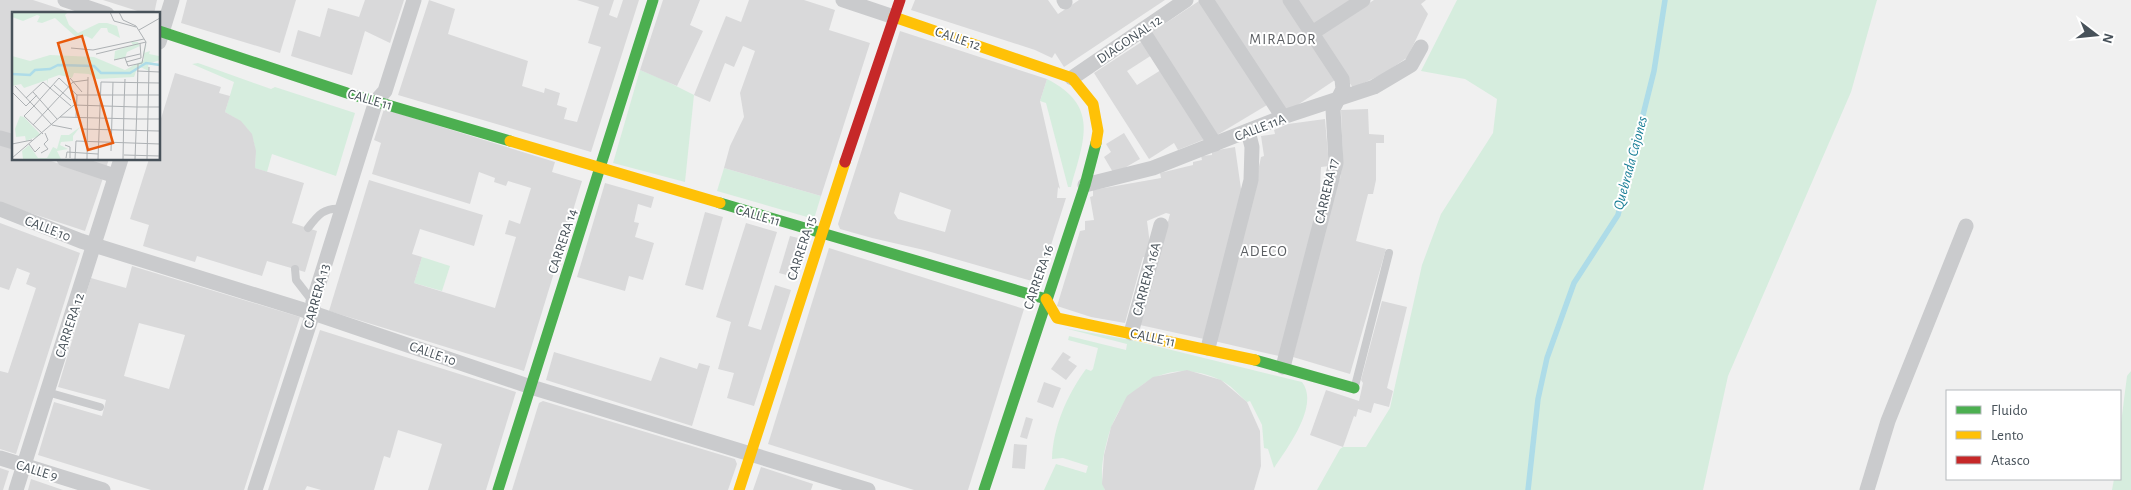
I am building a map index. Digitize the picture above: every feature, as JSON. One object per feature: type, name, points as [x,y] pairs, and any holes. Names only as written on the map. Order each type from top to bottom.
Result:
[{"type":"street","points":[[65,0],[101,12]]},
{"type":"street","points":[[160,35],[172,0]]},
{"type":"street","name":"CARRERA 13","points":[[255,490],[376,101],[385,91],[414,0]]},
{"type":"street","name":"CARRERA 14","points":[[498,490],[653,0]]},
{"type":"street","name":"CALLE 12","points":[[843,0],[1072,78]]},
{"type":"street","name":"CARRERA 15","points":[[739,490],[821,234],[900,0]]},
{"type":"street","points":[[1206,0],[1284,117]]},
{"type":"street","name":"CARRERA 17","points":[[1283,367],[1336,163],[1332,108],[1343,89],[1342,80],[1290,0]]},
{"type":"street","points":[[1312,33],[1363,0]]},
{"type":"street","name":"DIAGONAL 12","points":[[1072,78],[1179,2]]},
{"type":"street","points":[[1142,30],[1215,144]]},
{"type":"street","name":"CALLE 11","points":[[160,35],[347,93],[1046,299],[1057,318],[1208,348],[1354,388]]},
{"type":"street","name":"CALLE 11A","points":[[1086,184],[1153,168],[1284,117],[1374,87],[1411,65],[1421,47]]},
{"type":"street","name":"CARRERA 16","points":[[984,490],[1093,159],[1098,130],[1093,104],[1072,78]]},
{"type":"street","points":[[1208,348],[1251,180],[1252,147],[1248,131]]},
{"type":"street","points":[[67,160],[116,176]]},
{"type":"street","name":"CARRERA 12","points":[[16,490],[121,160]]},
{"type":"street","name":"CALLE 10","points":[[0,209],[81,240],[313,308],[531,387],[868,490]]},
{"type":"street","name":"CARRERA 16A","points":[[1131,333],[1160,225]]},
{"type":"street","points":[[1867,490],[1888,420],[1966,226]]},
{"type":"street","name":"CALLE 9","points":[[0,458],[103,490]]},
{"type":"lane","points":[[308,228],[320,213],[331,208],[342,209]]},
{"type":"lane","points":[[1354,388],[1389,253]]},
{"type":"lane","points":[[295,269],[296,280],[313,308]]},
{"type":"lane","points":[[47,392],[100,407]]},
{"type":"green space","points":[[1457,0],[1877,0],[1851,92],[1728,376],[1703,490],[1317,490],[1340,449],[1343,447],[1366,447],[1390,408],[1422,265],[1441,214],[1493,133],[1497,99],[1465,79],[1421,71]]},
{"type":"green space","points":[[198,63],[271,89],[275,87],[355,113],[336,176],[272,154],[267,172],[255,168],[255,149],[251,134],[234,117],[225,112],[234,82],[192,64]]},
{"type":"green space","points":[[640,70],[694,95],[685,182],[613,163]]},
{"type":"green space","points":[[1047,79],[1064,89],[1075,101],[1084,125],[1080,154],[1071,187],[1068,187],[1046,103],[1040,101]]},
{"type":"green space","points":[[724,168],[821,196],[814,219],[717,191]]},
{"type":"green space","points":[[422,257],[450,266],[442,291],[414,283]]},
{"type":"green space","points":[[1064,328],[1131,340],[1302,382],[1306,391],[1307,402],[1300,426],[1274,468],[1268,449],[1264,448],[1262,425],[1250,401],[1247,402],[1224,382],[1200,373],[1182,371],[1164,374],[1148,381],[1135,391],[1123,405],[1114,422],[1103,459],[1102,479],[1105,490],[1044,490],[1056,464],[1086,473],[1088,466],[1063,458],[1052,459],[1055,435],[1062,412],[1086,369],[1091,371],[1093,369],[1098,348],[1068,340],[1069,336],[1126,350],[1127,344]]},
{"type":"green space","points":[[2131,371],[2131,490],[2112,490],[2114,480],[2121,480],[2121,423],[2127,376]]},
{"type":"building","points":[[0,0],[33,0],[70,12],[12,12],[12,136],[0,132]]},
{"type":"building","points":[[103,0],[157,0],[154,12],[141,12]]},
{"type":"building","points":[[187,0],[296,0],[280,53],[181,23]]},
{"type":"building","points":[[365,0],[404,0],[390,43],[365,31],[352,75],[291,56],[298,30],[320,37],[328,8],[359,17]]},
{"type":"building","points":[[429,0],[455,9],[448,34],[528,61],[522,86],[544,93],[545,88],[560,93],[557,105],[567,108],[564,119],[577,122],[601,47],[588,43],[599,7],[577,0],[614,0],[609,15],[617,18],[623,0],[639,0],[591,152],[398,95]]},
{"type":"building","points":[[663,0],[700,0],[690,25],[703,31],[677,86],[640,70]]},
{"type":"building","points":[[749,0],[804,0],[835,10],[829,30],[870,43],[821,196],[724,168],[730,146],[744,117],[740,93],[755,51],[743,46],[734,67],[725,63],[710,102],[694,95],[726,16],[741,22]]},
{"type":"building","points":[[915,0],[1048,0],[1058,14],[1079,0],[1165,0],[1064,67],[1055,53],[1052,58],[1035,50],[911,10]]},
{"type":"building","points":[[1214,0],[1283,0],[1335,80],[1287,112]]},
{"type":"building","points":[[1297,0],[1352,0],[1313,25]]},
{"type":"building","points":[[1374,0],[1426,0],[1421,4],[1428,14],[1410,52],[1411,55],[1383,74],[1353,88],[1319,36]]},
{"type":"building","points":[[1199,1],[1267,105],[1217,135],[1151,33]]},
{"type":"building","points":[[900,31],[1047,79],[1040,101],[1060,189],[1058,187],[1057,198],[1066,198],[1039,283],[924,250],[840,229],[838,224]],"holes":[[[900,192],[951,210],[945,232],[898,219],[894,213]]]},
{"type":"building","points":[[1143,41],[1152,55],[1127,71],[1137,85],[1161,70],[1205,139],[1178,150],[1174,143],[1149,159],[1094,73]]},
{"type":"building","points":[[175,73],[221,87],[219,93],[230,96],[225,112],[241,121],[252,134],[256,151],[255,168],[304,183],[292,223],[317,231],[305,272],[267,261],[262,276],[197,256],[195,262],[143,246],[149,225],[130,219],[149,160],[160,160],[160,122]]},
{"type":"building","points":[[384,109],[555,162],[552,172],[582,181],[524,371],[329,311],[369,180],[483,215],[474,246],[420,229],[412,254],[422,257],[414,283],[495,308],[516,237],[505,234],[509,220],[520,224],[531,188],[508,181],[506,186],[494,182],[495,178],[479,172],[470,204],[372,174],[381,143],[374,140]]},
{"type":"building","points":[[1368,109],[1369,134],[1384,135],[1384,143],[1376,143],[1376,180],[1373,194],[1368,194],[1356,241],[1386,249],[1350,374],[1293,357],[1338,179],[1340,179],[1343,162],[1341,110]]},
{"type":"building","points":[[1325,119],[1329,166],[1321,167],[1320,187],[1323,187],[1279,356],[1214,341],[1261,157],[1264,156],[1261,136],[1275,134],[1274,130],[1288,124]]},
{"type":"building","points":[[1124,133],[1140,159],[1114,174],[1104,157],[1111,152],[1106,144]]},
{"type":"building","points":[[0,145],[12,148],[12,160],[48,160],[103,178],[85,231],[0,203]]},
{"type":"building","points":[[1235,147],[1242,196],[1204,339],[1140,325],[1170,214],[1166,213],[1147,221],[1150,244],[1147,258],[1143,257],[1125,323],[1091,317],[1057,306],[1080,231],[1085,230],[1085,221],[1094,220],[1090,197],[1093,196],[1093,190],[1161,178],[1160,173],[1193,165],[1193,162],[1202,160],[1201,156],[1212,155],[1212,151]]},
{"type":"building","points":[[82,160],[109,160],[106,168]]},
{"type":"building","points":[[605,183],[654,197],[651,208],[638,204],[634,222],[639,223],[635,237],[654,243],[643,280],[629,276],[625,291],[577,277]]},
{"type":"building","points":[[705,212],[723,217],[703,290],[685,285]]},
{"type":"building","points":[[0,223],[80,253],[16,454],[0,449],[0,371],[8,373],[36,288],[26,284],[30,273],[17,268],[9,290],[0,287]]},
{"type":"building","points":[[746,223],[777,232],[748,326],[761,330],[775,285],[791,290],[754,406],[727,398],[734,373],[718,369],[731,322],[716,317]]},
{"type":"building","points":[[790,236],[806,240],[794,277],[779,273]]},
{"type":"building","points":[[829,248],[1024,309],[968,490],[914,490],[768,444]]},
{"type":"building","points":[[132,266],[300,317],[244,490],[151,490],[38,455],[54,402],[102,416],[106,400],[58,387],[91,278],[126,288]],"holes":[[[139,323],[185,335],[169,389],[124,376]]]},
{"type":"building","points":[[1382,301],[1407,307],[1387,388],[1393,391],[1389,407],[1374,403],[1371,413],[1358,409],[1343,447],[1310,435],[1326,390],[1359,401],[1363,383],[1361,380]]},
{"type":"building","points":[[320,330],[516,392],[486,490],[428,490],[442,444],[398,430],[390,458],[384,456],[374,490],[321,490],[307,486],[305,490],[268,490]]},
{"type":"building","points":[[554,352],[651,381],[660,357],[697,369],[699,363],[710,366],[692,426],[546,380]]},
{"type":"building","points":[[1063,352],[1071,357],[1068,360],[1077,366],[1066,380],[1051,369]]},
{"type":"building","points":[[1187,370],[1221,380],[1247,402],[1260,431],[1261,466],[1254,490],[1105,490],[1102,484],[1104,455],[1111,427],[1127,396],[1153,377]]},
{"type":"building","points":[[1044,382],[1061,388],[1053,408],[1037,402]]},
{"type":"building","points":[[543,401],[735,459],[737,464],[728,490],[512,490],[539,403]]},
{"type":"building","points":[[1026,417],[1033,419],[1027,439],[1020,437]]},
{"type":"building","points":[[1014,444],[1027,445],[1025,469],[1012,468]]},
{"type":"building","points":[[761,467],[813,484],[811,490],[753,490]]},
{"type":"building","points":[[0,468],[9,471],[3,490],[0,490]]},
{"type":"building","points":[[31,479],[63,490],[28,490]]},
{"type":"waterway","name":"Quebrada Cajones","points":[[1528,490],[1538,399],[1547,358],[1574,283],[1618,215],[1654,71],[1665,0]]},
{"type":"traffic: fast","points":[[498,490],[653,0]]},
{"type":"traffic: fast","points":[[160,31],[347,93],[510,141]]},
{"type":"traffic: fast","points":[[984,490],[1085,185],[1096,143]]},
{"type":"traffic: fast","points":[[720,203],[1046,299]]},
{"type":"traffic: fast","points":[[1255,360],[1354,388]]},
{"type":"traffic: slow","points":[[894,17],[1072,78],[1093,104],[1098,131],[1096,143]]},
{"type":"traffic: slow","points":[[510,141],[720,203]]},
{"type":"traffic: slow","points":[[739,490],[845,162]]},
{"type":"traffic: slow","points":[[1046,299],[1057,318],[1255,360]]},
{"type":"traffic: jam","points":[[845,162],[900,0]]},
{"type":"district","name":"MIRADOR","points":[[1283,39]]},
{"type":"district","name":"ADECO","points":[[1264,251]]}]
